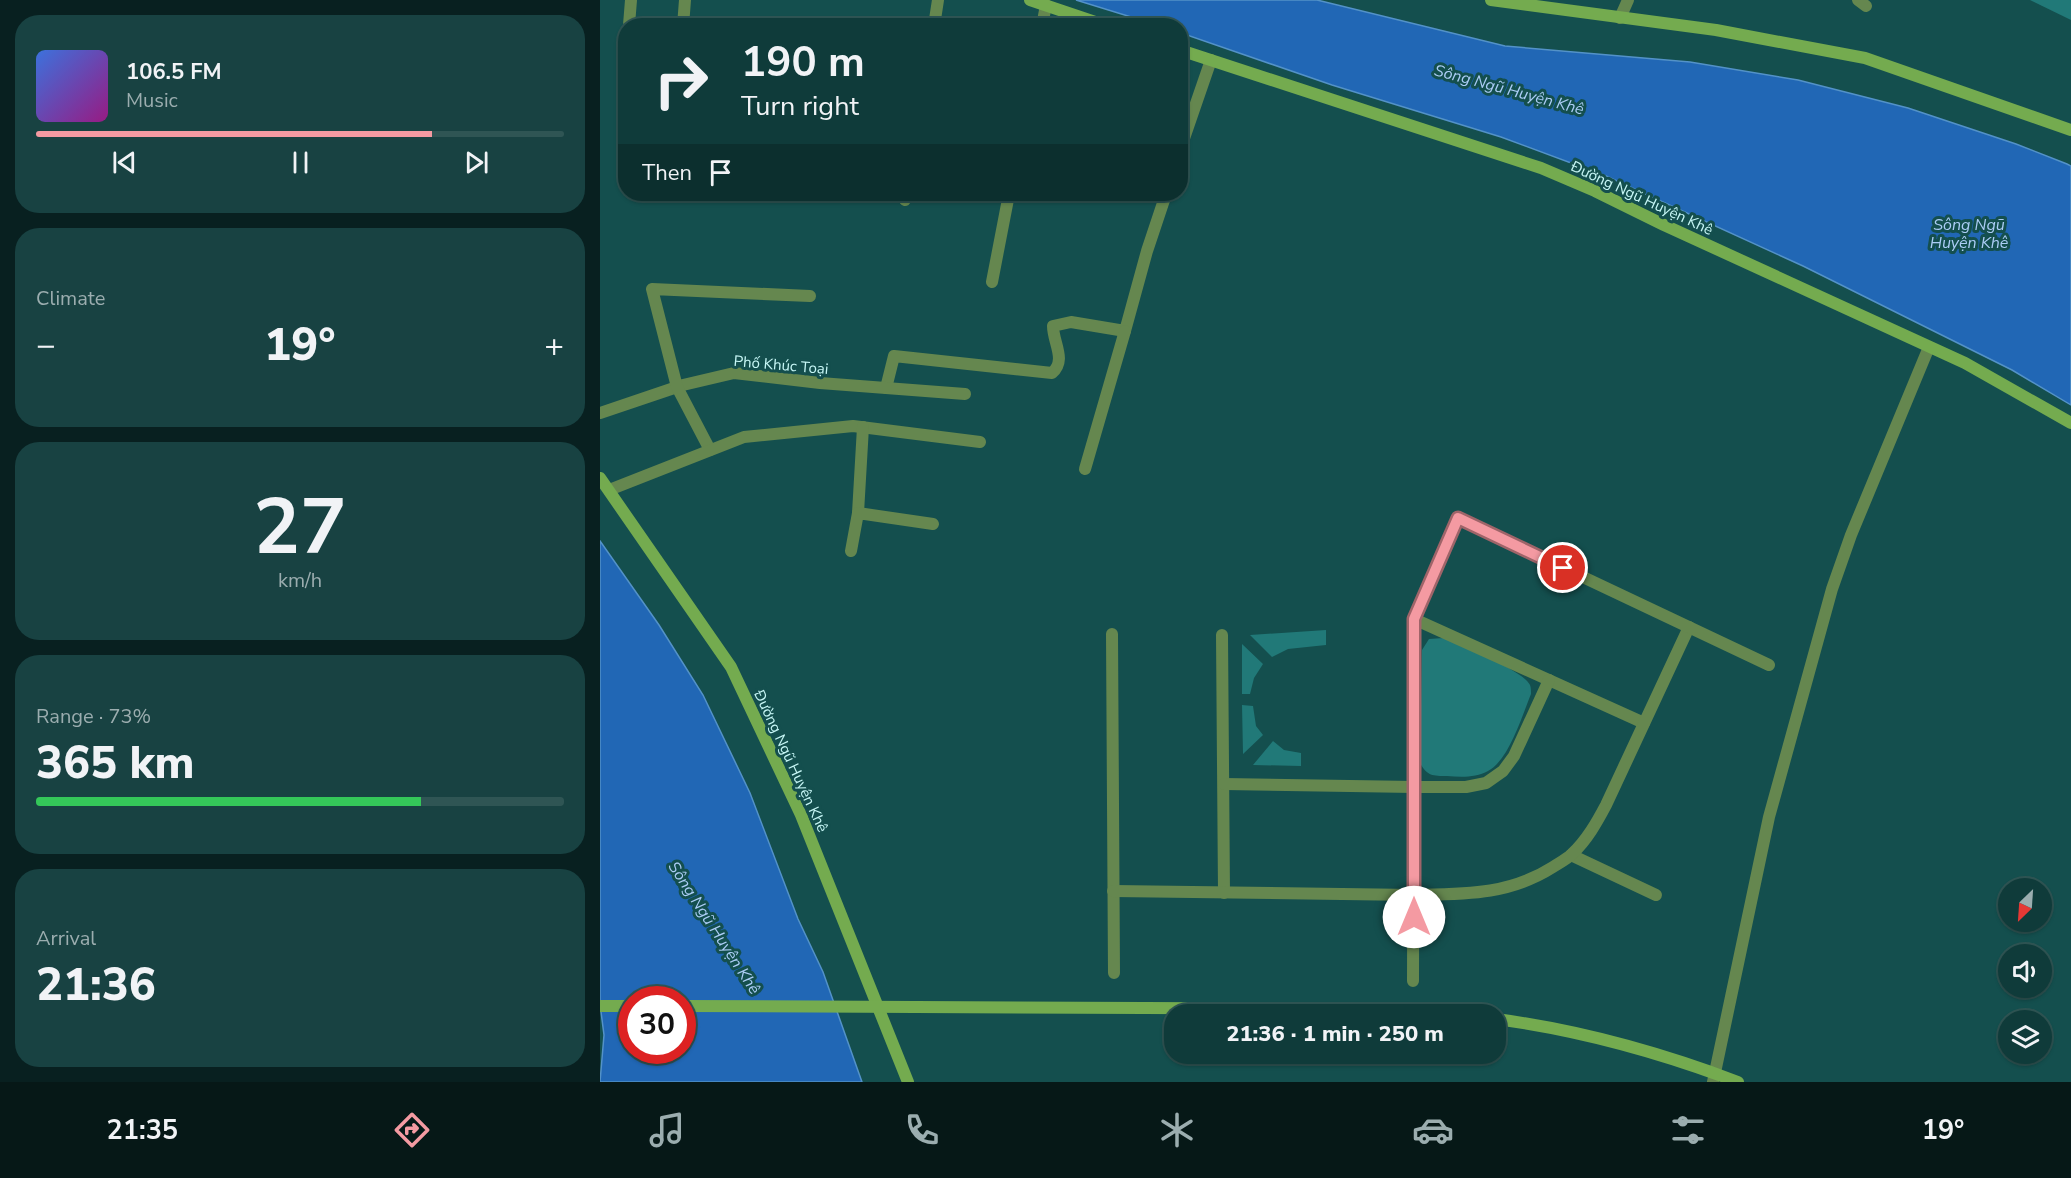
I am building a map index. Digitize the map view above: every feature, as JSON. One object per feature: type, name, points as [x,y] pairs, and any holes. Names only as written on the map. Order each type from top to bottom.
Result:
[{"type":"street","points":[[630,18],[631,0]]},
{"type":"street","points":[[684,18],[685,0]]},
{"type":"street","points":[[935,18],[938,0]]},
{"type":"street","points":[[1030,0],[1084,18]]},
{"type":"street","points":[[1491,0],[1716,30],[1865,58],[2071,130]]},
{"type":"street","points":[[1620,18],[1628,0]]},
{"type":"street","points":[[1044,18],[1046,5]]},
{"type":"street","name":"Đường Ngũ Huyện Khê","points":[[1188,53],[1541,168],[1965,363],[2071,423]]},
{"type":"street","points":[[1188,127],[1211,60]]},
{"type":"street","points":[[992,282],[1009,201]]},
{"type":"street","points":[[1085,469],[1147,251],[1164,201]]},
{"type":"street","points":[[710,450],[677,387],[652,289],[810,296]]},
{"type":"street","points":[[886,388],[894,356],[1052,373],[1058,368],[1060,360],[1053,327],[1071,322],[1125,331]]},
{"type":"street","points":[[1714,1078],[1769,817],[1832,589],[1851,535],[1929,347]]},
{"type":"street","name":"Phố Khúc Toại","points":[[600,412],[677,387],[734,373],[820,383],[965,394]]},
{"type":"street","points":[[609,490],[744,437],[854,426],[980,442]]},
{"type":"street","points":[[851,551],[858,513],[863,427]]},
{"type":"street","name":"Đường Ngũ Huyện Khê","points":[[600,478],[731,667],[801,815],[908,1082]]},
{"type":"street","points":[[858,513],[933,524]]},
{"type":"street","points":[[1413,981],[1414,619],[1458,518],[1769,664]]},
{"type":"street","points":[[1414,619],[1644,723]]},
{"type":"street","points":[[1113,891],[1414,895],[1492,891],[1519,885],[1571,855],[1591,832],[1689,627]]},
{"type":"street","points":[[1112,634],[1114,973]]},
{"type":"street","points":[[1222,635],[1224,893]]},
{"type":"street","points":[[1224,784],[1466,787],[1486,783],[1503,771],[1514,756],[1549,680]]},
{"type":"street","points":[[1571,855],[1656,895]]},
{"type":"street","points":[[696,1005],[1164,1008]]},
{"type":"street","points":[[600,1006],[618,1006]]},
{"type":"street","points":[[1506,1021],[1631,1046],[1714,1078],[1738,1082]]},
{"type":"shaded area","points":[[2030,0],[2071,0],[2071,20]]},
{"type":"shaded area","points":[[1326,630],[1326,645],[1288,649],[1272,657],[1250,635]]},
{"type":"shaded area","points":[[1444,638],[1516,672],[1530,686],[1531,694],[1508,748],[1496,765],[1478,775],[1463,777],[1434,775],[1425,771],[1420,763],[1422,650],[1429,639]]},
{"type":"shaded area","points":[[1242,644],[1263,664],[1254,678],[1250,694],[1242,694]]},
{"type":"shaded area","points":[[1242,705],[1253,706],[1256,726],[1263,735],[1243,754]]},
{"type":"shaded area","points":[[1273,741],[1284,750],[1301,753],[1301,766],[1253,765]]},
{"type":"water","name":"Sông Ngũ Huyện Khê","points":[[1076,0],[1317,0],[1505,46],[1690,62],[1798,80],[1908,108],[2016,144],[2067,164],[2071,166],[2071,405],[2012,370],[1803,266],[1606,176],[1501,137],[1332,85],[1188,35],[1188,18],[1134,18]]},
{"type":"water","name":"Sông Ngũ Huyện Khê","points":[[600,541],[659,625],[703,695],[750,793],[798,919],[823,972],[862,1082],[600,1082],[604,1035],[600,1004]]},
{"type":"route","points":[[1414,917],[1414,619],[1458,518],[1563,568]]}]
